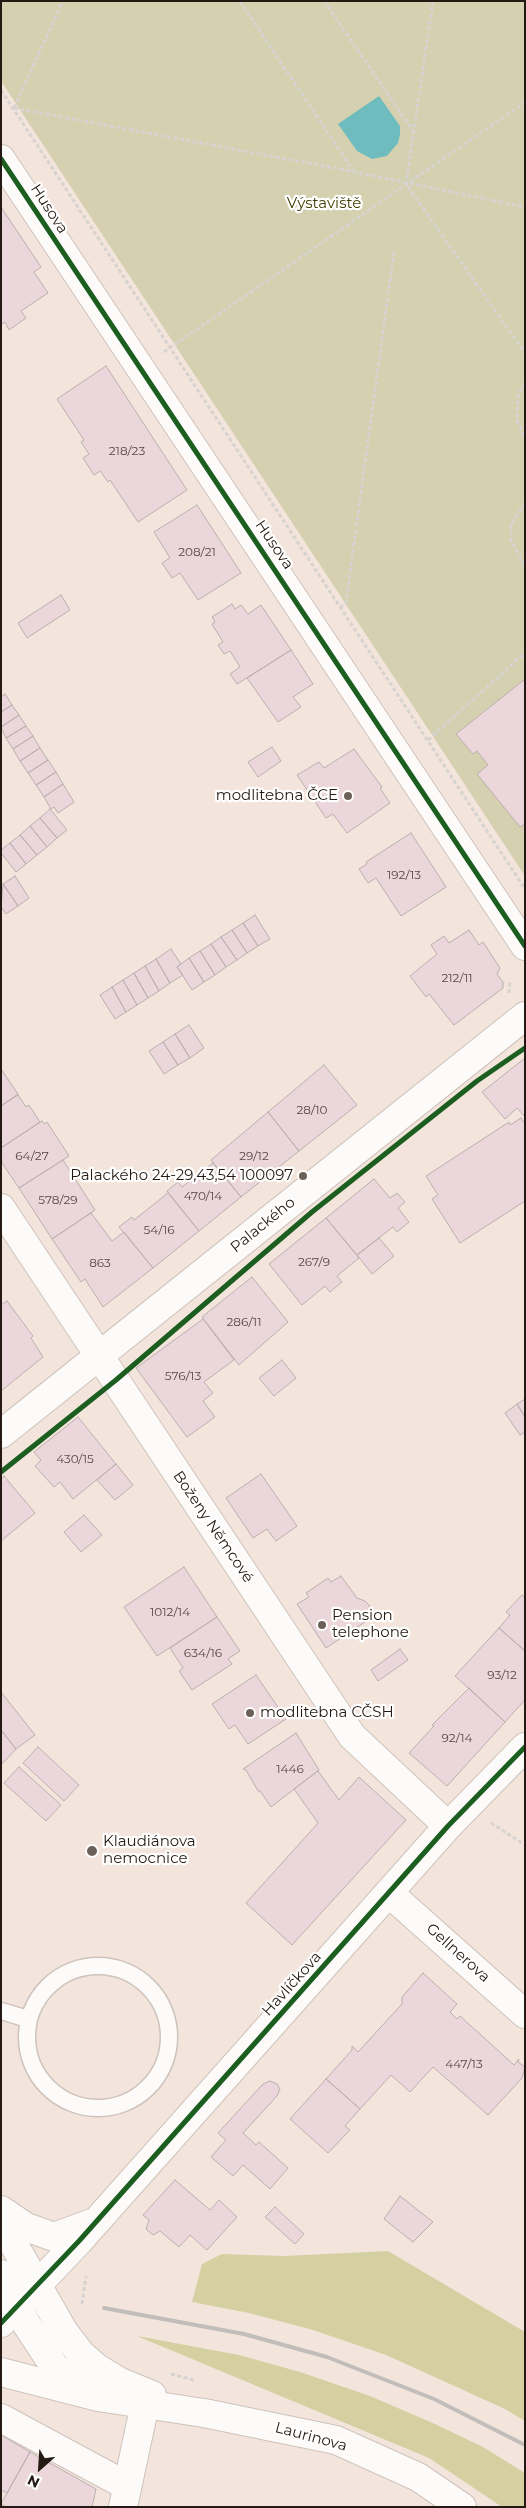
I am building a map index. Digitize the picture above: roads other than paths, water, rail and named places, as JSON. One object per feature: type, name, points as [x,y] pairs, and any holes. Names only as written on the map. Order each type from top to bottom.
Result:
[{"type":"street","name":"Husova","points":[[1,159],[525,946]]},
{"type":"street","name":"Palackého","points":[[1,1434],[525,1016]]},
{"type":"street","name":"Boženy Němcové","points":[[1,1208],[352,1736],[448,1826]]},
{"type":"street","name":"Havlíčkova","points":[[87,2231],[390,1894],[448,1826],[525,1747]]},
{"type":"street","name":"Gellnerova","points":[[390,1894],[525,2014]]},
{"type":"street","points":[[1,2210],[26,2228],[54,2237],[87,2231]]},
{"type":"street","points":[[1,2222],[64,2332],[81,2354],[97,2368],[120,2382],[188,2410]]},
{"type":"street","points":[[9,2314],[87,2231]]},
{"type":"street","points":[[64,2332],[61,2308],[63,2284],[68,2261],[87,2231]]},
{"type":"street","points":[[1,2274],[9,2314],[27,2325],[54,2366],[70,2381],[98,2397]]},
{"type":"street","name":"Laurinova","points":[[1,2372],[98,2397],[188,2410],[336,2440],[418,2477],[462,2507]]},
{"type":"street","points":[[1,2418],[125,2496],[146,2404]]},
{"type":"lane","points":[[98,1965],[121,1969],[142,1980],[158,1998],[167,2020],[170,2043],[164,2066],[151,2085],[132,2100],[110,2107],[86,2107],[64,2100],[45,2085],[32,2065],[26,2042],[28,2019],[38,1997],[54,1980],[75,1969],[98,1965]]},
{"type":"lane","points":[[1,2011],[28,2019]]},
{"type":"water","points":[[379,96],[400,126],[400,135],[398,143],[387,156],[372,159],[357,151],[338,124]]},
{"type":"railway","points":[[104,2308],[244,2334],[327,2357],[434,2399],[525,2445]]},
{"type":"place","name":"modlitebna ČCE","points":[[348,796]]},
{"type":"place","name":"Palackého 24-29,43,54 100097","points":[[303,1176]]},
{"type":"place","name":"Pension telephone","points":[[322,1625]]},
{"type":"place","name":"modlitebna CČSH","points":[[250,1713]]},
{"type":"place","name":"Klaudiánova nemocnice","points":[[92,1851]]},
{"type":"park label","name":"Výstaviště","points":[[324,204]]}]
